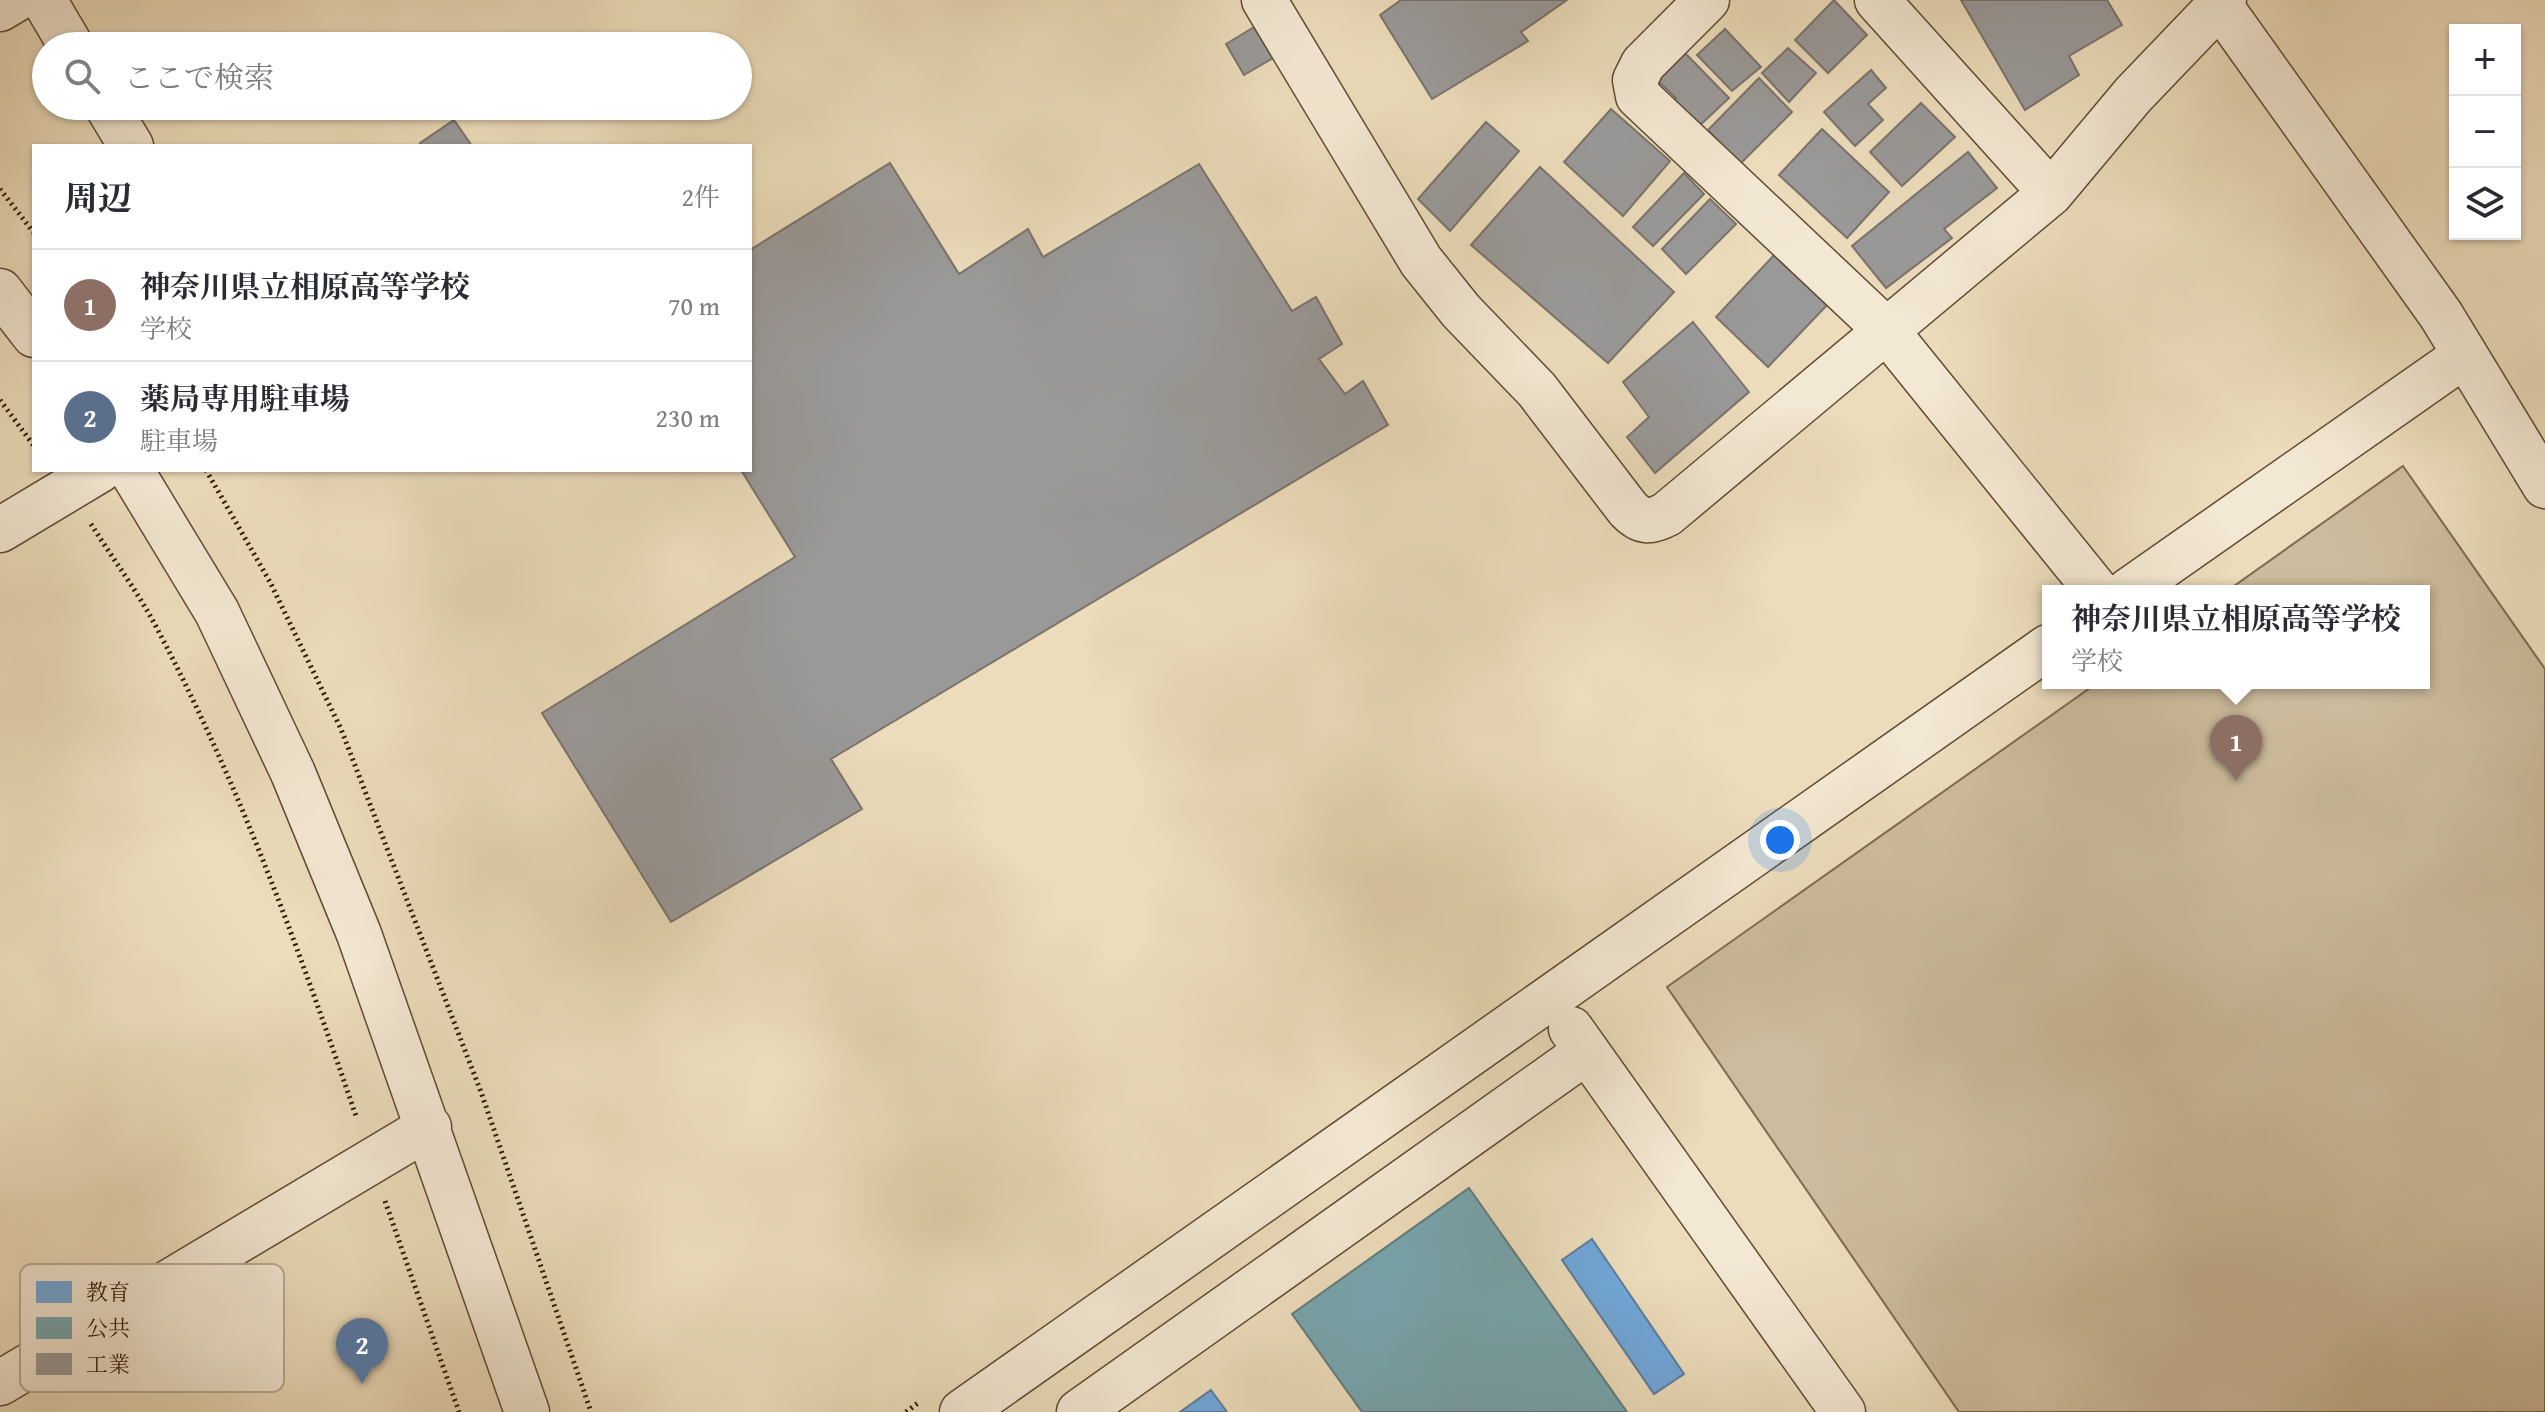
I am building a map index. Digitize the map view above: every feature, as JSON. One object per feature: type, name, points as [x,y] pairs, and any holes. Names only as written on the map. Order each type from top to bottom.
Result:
[{"type":"street","points":[[0,9],[15,0]]},
{"type":"street","points":[[44,0],[63,32]]},
{"type":"street","points":[[1264,0],[1421,261],[1461,311],[1537,390],[1638,519],[1652,522],[1667,514],[2051,193],[2133,95],[2222,2],[2441,315],[2545,486]]},
{"type":"street","points":[[1707,0],[1643,64],[1635,80],[1638,96],[1886,330],[2092,585]]},
{"type":"street","points":[[1877,0],[2051,193]]},
{"type":"street","points":[[115,120],[130,144]]},
{"type":"street","points":[[0,291],[32,332]]},
{"type":"street","points":[[2137,585],[2465,355]]},
{"type":"street","points":[[0,530],[97,472]]},
{"type":"street","points":[[132,472],[217,612],[293,773],[359,934],[527,1412]]},
{"type":"street","points":[[962,1412],[2042,651]]},
{"type":"street","points":[[1551,999],[1843,1412]]},
{"type":"street","points":[[1079,1412],[1586,1052]]},
{"type":"street","points":[[199,1264],[429,1127]]},
{"type":"street","points":[[0,1383],[20,1371]]},
{"type":"path","points":[[0,189],[32,230]]},
{"type":"path","points":[[0,400],[32,443]]},
{"type":"path","points":[[207,472],[303,646],[359,773],[481,1092],[591,1412]]},
{"type":"path","points":[[88,519],[152,619],[228,777],[297,944],[361,1132]]},
{"type":"path","points":[[382,1193],[459,1412]]},
{"type":"shaded area","points":[[2403,466],[2545,669],[2545,1412],[1959,1412],[1667,987],[2089,689],[2430,689],[2430,585],[2235,585]]},
{"type":"building: 教育","points":[[1592,1239],[1684,1374],[1654,1394],[1562,1260]]},
{"type":"building: 教育","points":[[1211,1390],[1227,1412],[1180,1412]]},
{"type":"building: 公共","points":[[1469,1188],[1627,1412],[1362,1412],[1292,1314]]},
{"type":"building: 工業","points":[[1401,0],[1567,0],[1521,32],[1528,41],[1432,99],[1380,15]]},
{"type":"building: 工業","points":[[1834,0],[1867,35],[1828,73],[1795,40]]},
{"type":"building: 工業","points":[[1961,0],[2107,0],[2122,25],[2069,56],[2079,75],[2025,110]]},
{"type":"building: 工業","points":[[1254,27],[1273,58],[1244,75],[1226,44]]},
{"type":"building: 工業","points":[[1725,29],[1761,67],[1732,91],[1697,55]]},
{"type":"building: 工業","points":[[1788,48],[1816,73],[1789,102],[1762,73]]},
{"type":"building: 工業","points":[[1685,53],[1729,98],[1696,129],[1671,104],[1676,98],[1658,81]]},
{"type":"building: 工業","points":[[1871,70],[1886,88],[1868,104],[1883,120],[1855,146],[1824,112]]},
{"type":"building: 工業","points":[[1759,78],[1792,112],[1740,164],[1708,130]]},
{"type":"building: 工業","points":[[1921,103],[1955,137],[1902,186],[1870,152]]},
{"type":"building: 工業","points":[[1611,109],[1670,161],[1623,216],[1564,162]]},
{"type":"building: 工業","points":[[454,120],[471,144],[421,144]]},
{"type":"building: 工業","points":[[1486,122],[1519,151],[1450,231],[1418,199]]},
{"type":"building: 工業","points":[[1822,129],[1889,192],[1847,238],[1779,175]]},
{"type":"building: 工業","points":[[1968,152],[1997,188],[1944,229],[1952,238],[1886,288],[1852,246]]},
{"type":"building: 工業","points":[[890,163],[959,274],[1028,229],[1043,257],[1199,164],[1292,311],[1316,297],[1342,344],[1319,359],[1345,394],[1363,381],[1388,425],[831,759],[862,809],[671,922],[542,713],[795,557],[742,472],[752,472],[752,249]]},
{"type":"building: 工業","points":[[1540,167],[1674,292],[1608,363],[1471,245]]},
{"type":"building: 工業","points":[[1684,173],[1704,194],[1653,246],[1633,227]]},
{"type":"building: 工業","points":[[1710,199],[1736,224],[1686,274],[1662,249]]},
{"type":"building: 工業","points":[[1776,253],[1829,303],[1768,367],[1716,317]]},
{"type":"building: 工業","points":[[1693,322],[1749,392],[1655,473],[1627,437],[1649,417],[1623,382]]},
{"type":"place","name":"神奈川県立相原高等学校","points":[[2236,781]]},
{"type":"place","name":"薬局専用駐車場","points":[[362,1384]]}]
